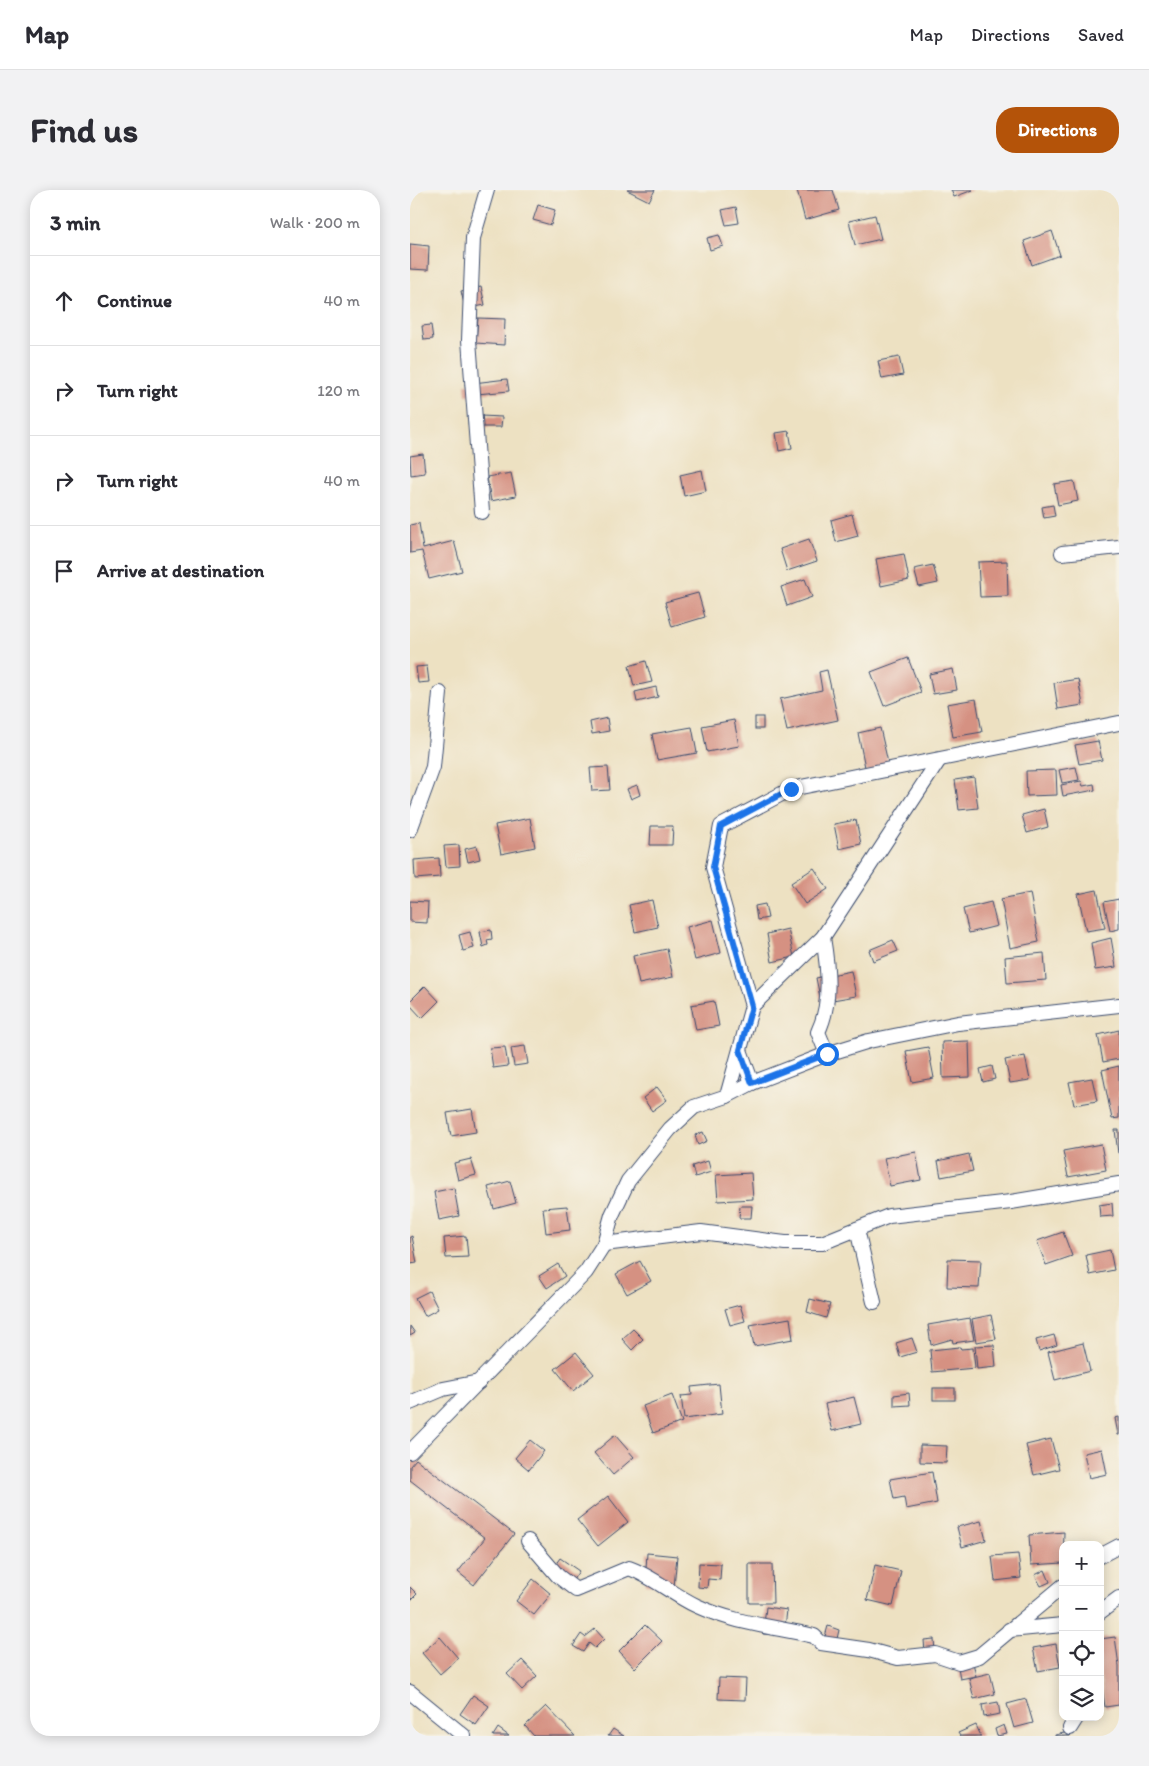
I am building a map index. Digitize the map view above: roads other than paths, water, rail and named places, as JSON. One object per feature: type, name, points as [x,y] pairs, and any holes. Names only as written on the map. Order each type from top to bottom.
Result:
[{"type":"street","points":[[482,512],[469,340],[473,238],[487,190]]},
{"type":"street","points":[[1062,553],[1119,547]]},
{"type":"street","points":[[410,830],[433,767],[440,693]]},
{"type":"street","points":[[752,1006],[713,867],[721,826],[791,789],[1119,724]]},
{"type":"street","points":[[727,1096],[752,1006],[823,937],[939,760]]},
{"type":"street","points":[[823,937],[828,970],[825,1017],[818,1032],[827,1054]]},
{"type":"street","points":[[410,1452],[586,1272],[604,1244],[612,1215],[628,1181],[670,1129],[694,1107],[727,1096],[752,1083],[827,1054],[868,1041],[958,1023],[1119,1004]]},
{"type":"street","points":[[740,1050],[752,1083]]},
{"type":"street","points":[[604,1244],[701,1232],[785,1243],[822,1243],[889,1216],[1011,1202],[1119,1184]]},
{"type":"street","points":[[857,1229],[874,1302]]},
{"type":"street","points":[[410,1403],[443,1390],[479,1382]]},
{"type":"street","points":[[528,1541],[558,1576],[576,1590],[630,1568],[648,1575],[698,1606],[738,1621],[814,1636],[822,1643],[869,1650],[898,1658],[935,1654],[959,1662],[979,1656],[1059,1589]]},
{"type":"street","points":[[1104,1554],[1119,1546]]},
{"type":"street","points":[[1104,1609],[1119,1598]]},
{"type":"street","points":[[1009,1630],[1059,1625]]},
{"type":"street","points":[[410,1692],[464,1736]]}]
